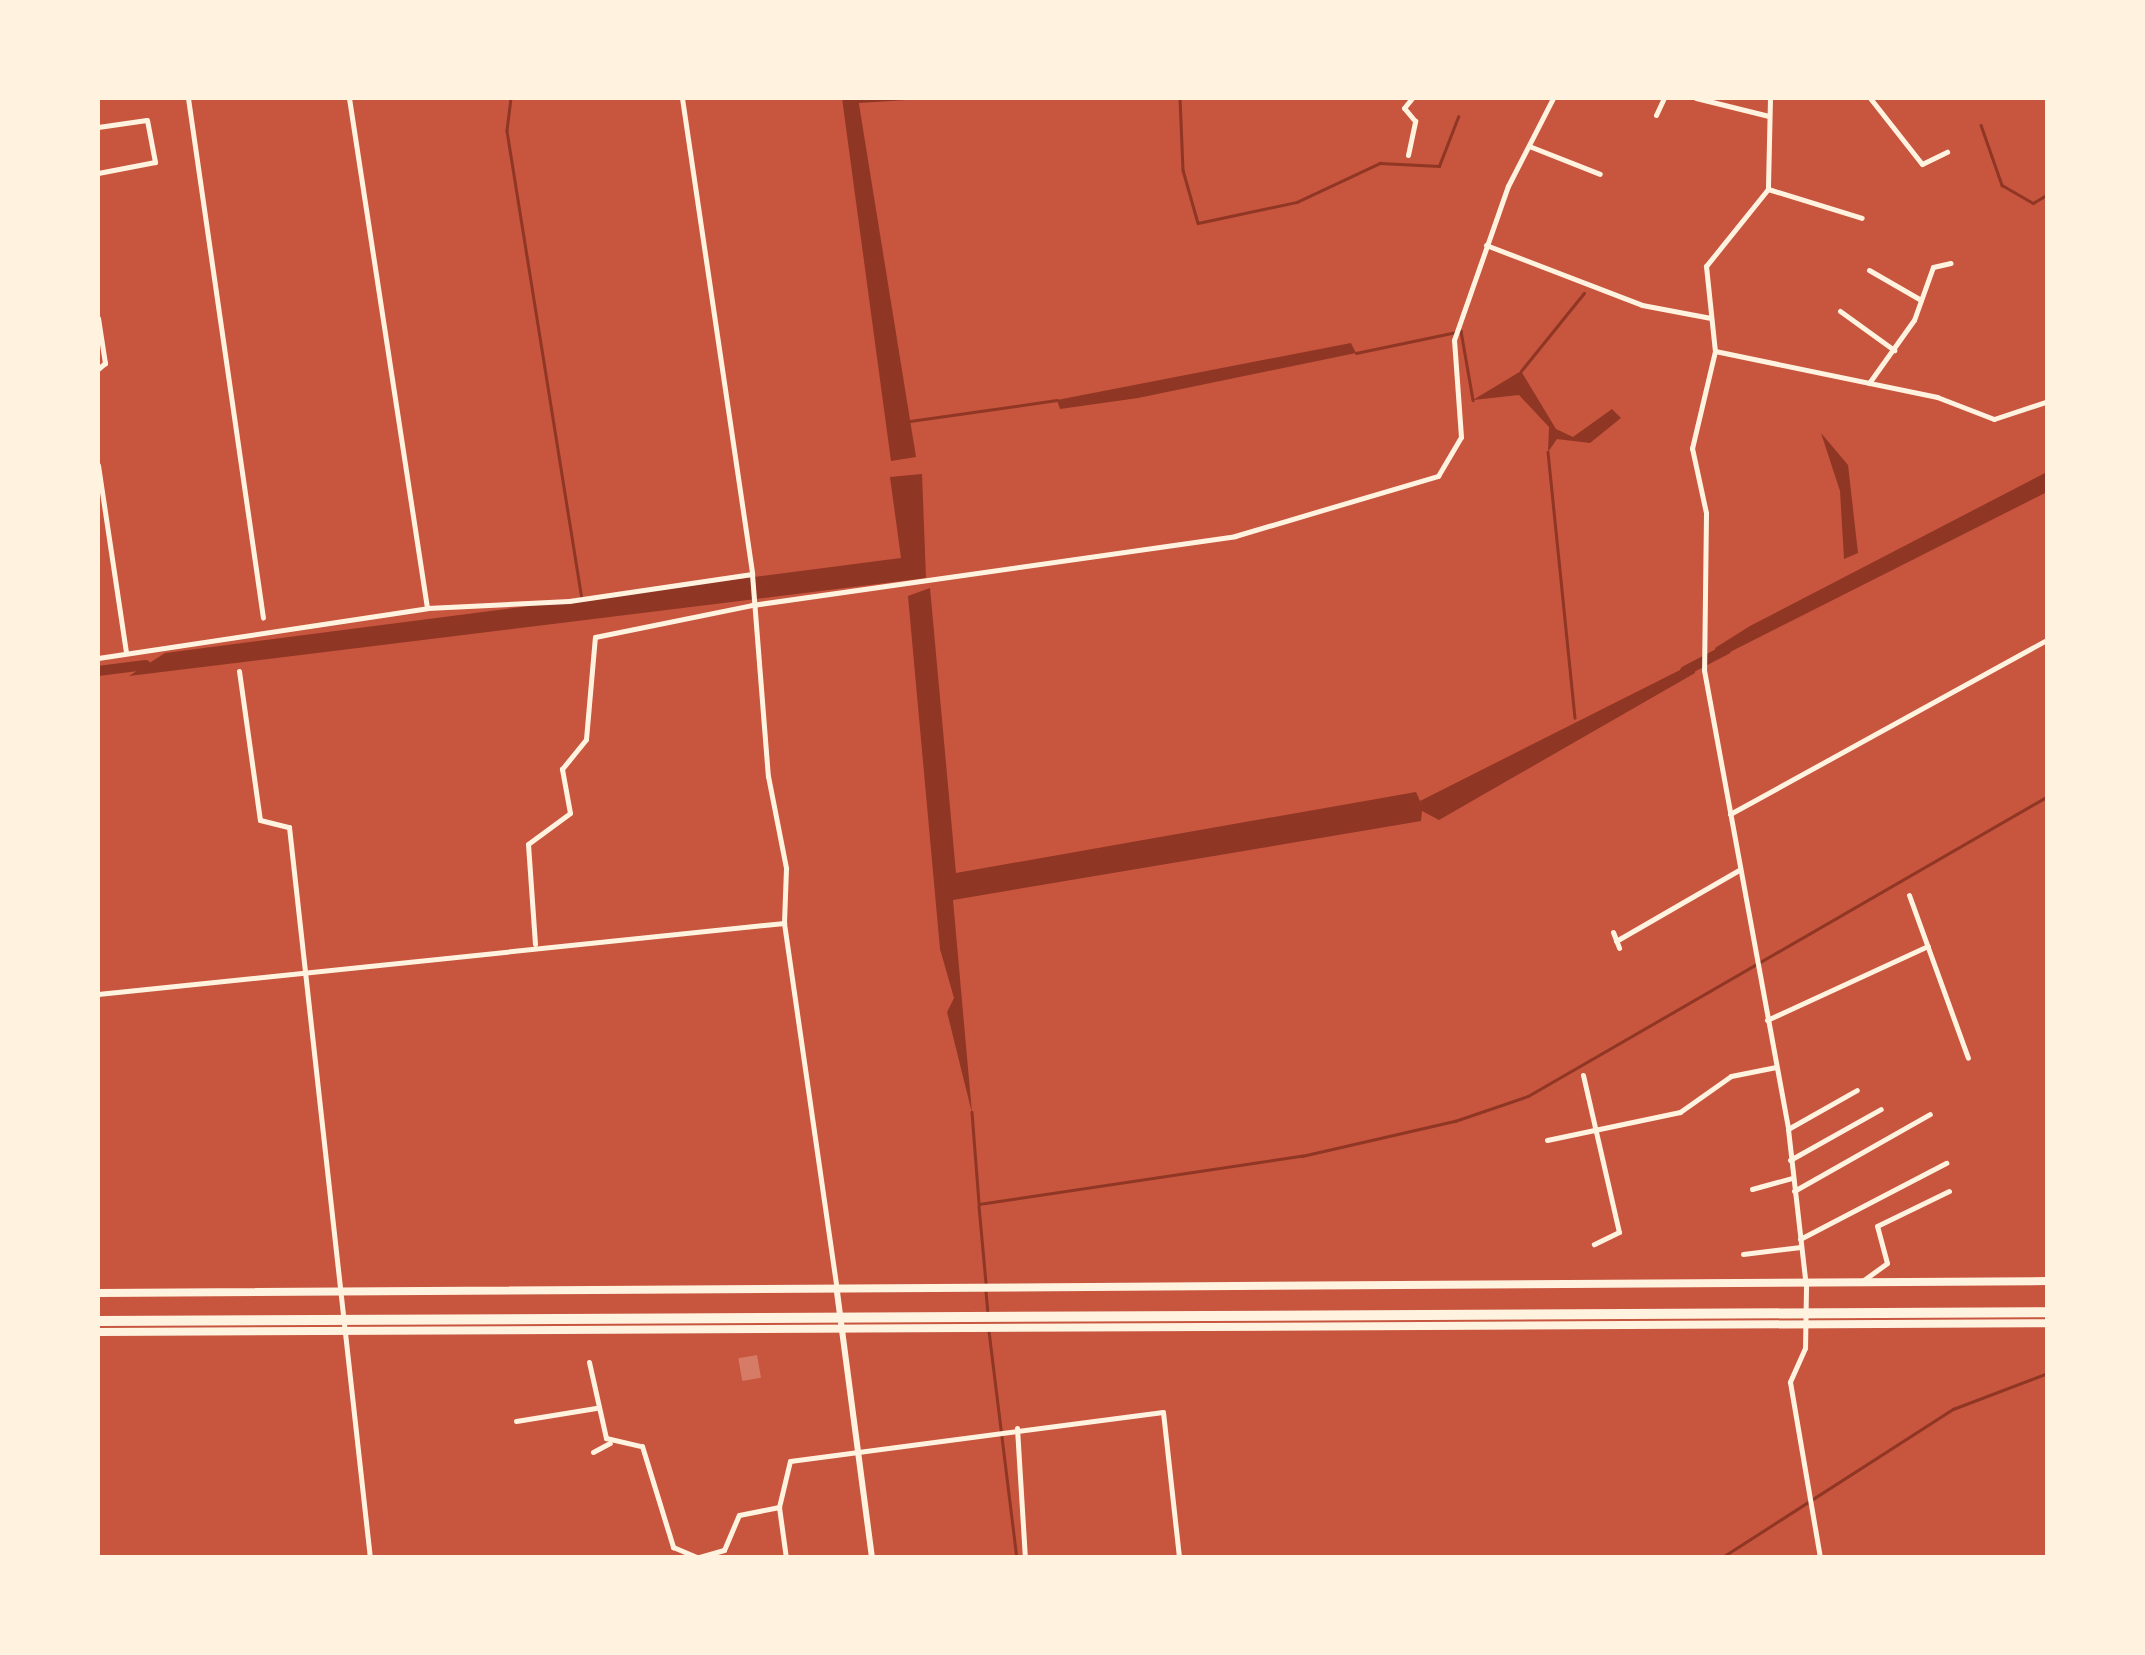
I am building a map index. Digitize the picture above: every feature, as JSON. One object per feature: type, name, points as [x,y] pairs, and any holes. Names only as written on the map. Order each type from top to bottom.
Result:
[{"type":"highway","points":[[98,1318],[2048,1309]]},
{"type":"main road","points":[[98,1293],[1806,1287],[2048,1281]]},
{"type":"main road","points":[[98,1332],[1001,1324],[2048,1323]]},
{"type":"street","points":[[188,98],[263,618]]},
{"type":"street","points":[[350,98],[427,608]]},
{"type":"street","points":[[682,98],[752,576],[786,868],[784,924],[872,1558]]},
{"type":"street","points":[[1408,155],[1415,120],[1404,108],[1412,98]]},
{"type":"street","points":[[535,944],[528,844],[570,814],[562,769],[586,739],[590,642],[753,603],[914,587],[1236,536],[1426,483],[1450,465],[1461,437],[1456,336],[1486,244],[1552,98]]},
{"type":"street","points":[[1656,114],[1664,98]]},
{"type":"street","points":[[1696,98],[1770,116]]},
{"type":"street","points":[[1770,98],[1768,189],[1709,257],[1715,351],[1692,448],[1706,512],[1701,647],[1704,670],[1756,971],[1788,1129],[1808,1324],[1790,1382],[1820,1558]]},
{"type":"street","points":[[1870,98],[1922,164],[1947,152]]},
{"type":"street","points":[[98,128],[148,120],[155,162],[98,173]]},
{"type":"street","points":[[1528,146],[1600,174]]},
{"type":"street","points":[[1768,189],[1862,218]]},
{"type":"street","points":[[1486,244],[1642,305],[1710,318]]},
{"type":"street","points":[[1868,383],[1894,350],[1933,267],[1950,263]]},
{"type":"street","points":[[1869,270],[1920,300]]},
{"type":"street","points":[[1840,310],[1894,350]]},
{"type":"street","points":[[98,318],[98,369]]},
{"type":"street","points":[[1715,351],[1868,383],[2007,421],[2048,401]]},
{"type":"street","points":[[98,465],[126,653]]},
{"type":"street","points":[[98,658],[427,608],[569,602],[752,576]]},
{"type":"street","points":[[1730,814],[2048,638]]},
{"type":"street","points":[[240,671],[260,820],[289,827],[344,1294],[370,1558]]},
{"type":"street","points":[[1612,932],[1618,945],[1739,870]]},
{"type":"street","points":[[1909,895],[1968,1058]]},
{"type":"street","points":[[98,994],[535,944],[549,950],[784,924]]},
{"type":"street","points":[[1766,1020],[1928,946]]},
{"type":"street","points":[[1548,1140],[1680,1112],[1731,1076],[1776,1067]]},
{"type":"street","points":[[1583,1075],[1618,1232],[1594,1244]]},
{"type":"street","points":[[1788,1129],[1857,1090]]},
{"type":"street","points":[[1790,1160],[1881,1109]]},
{"type":"street","points":[[1793,1191],[1930,1114]]},
{"type":"street","points":[[1800,1239],[1946,1163]]},
{"type":"street","points":[[1752,1189],[1792,1178]]},
{"type":"street","points":[[1861,1284],[1887,1263],[1878,1226],[1949,1191]]},
{"type":"street","points":[[1743,1254],[1800,1247]]},
{"type":"street","points":[[589,1362],[596,1408],[610,1443]]},
{"type":"street","points":[[516,1421],[596,1408]]},
{"type":"street","points":[[786,1558],[779,1506],[785,1464],[858,1449],[994,1430],[1166,1414],[1179,1558]]},
{"type":"street","points":[[1017,1428],[1025,1558]]},
{"type":"street","points":[[594,1452],[610,1443],[642,1446],[672,1547],[696,1557],[724,1550],[739,1515],[779,1506]]},
{"type":"shaded area","points":[[842,98],[858,98],[916,457],[891,461]]},
{"type":"shaded area","points":[[1351,343],[1356,353],[1138,398],[1060,409],[1057,400]]},
{"type":"shaded area","points":[[1521,371],[1556,429],[1573,437],[1612,409],[1621,418],[1590,443],[1557,439],[1548,452],[1549,427],[1519,395],[1473,400]]},
{"type":"shaded area","points":[[1821,433],[1848,465],[1858,553],[1844,559],[1840,491]]},
{"type":"shaded area","points":[[2047,472],[2047,492],[1718,658],[1715,648],[1750,626]]},
{"type":"shaded area","points":[[922,474],[926,578],[129,676],[165,653],[901,558],[890,477]]},
{"type":"shaded area","points":[[930,588],[956,873],[1416,792],[1420,801],[1694,663],[1695,673],[1439,820],[1422,811],[1421,821],[953,900],[972,1113],[947,1012],[954,998],[940,949],[908,596]]},
{"type":"building","points":[[757,1355],[761,1378],[742,1381],[738,1358]]},
{"type":"waterway","points":[[511,98],[507,131],[583,606]]},
{"type":"waterway","points":[[858,101],[906,98]]},
{"type":"waterway","points":[[1180,98],[1183,170],[1198,223],[1297,202],[1380,163],[1439,166],[1458,117]]},
{"type":"waterway","points":[[1981,125],[2002,185],[2033,203],[2048,194]]},
{"type":"waterway","points":[[1521,371],[1584,293]]},
{"type":"waterway","points":[[1356,353],[1461,331],[1473,400]]},
{"type":"waterway","points":[[910,421],[1057,400]]},
{"type":"waterway","points":[[1548,452],[1575,718]]},
{"type":"waterway","points":[[1685,671],[1727,649]]},
{"type":"waterway","points":[[98,671],[146,665]]},
{"type":"waterway","points":[[972,1112],[979,1204],[1302,1156],[1455,1121],[1528,1096],[2048,796]]},
{"type":"waterway","points":[[979,1206],[986,1283]]},
{"type":"waterway","points":[[986,1291],[988,1313]]},
{"type":"waterway","points":[[989,1331],[1017,1558]]},
{"type":"waterway","points":[[1721,1558],[1953,1409],[2048,1373]]}]
